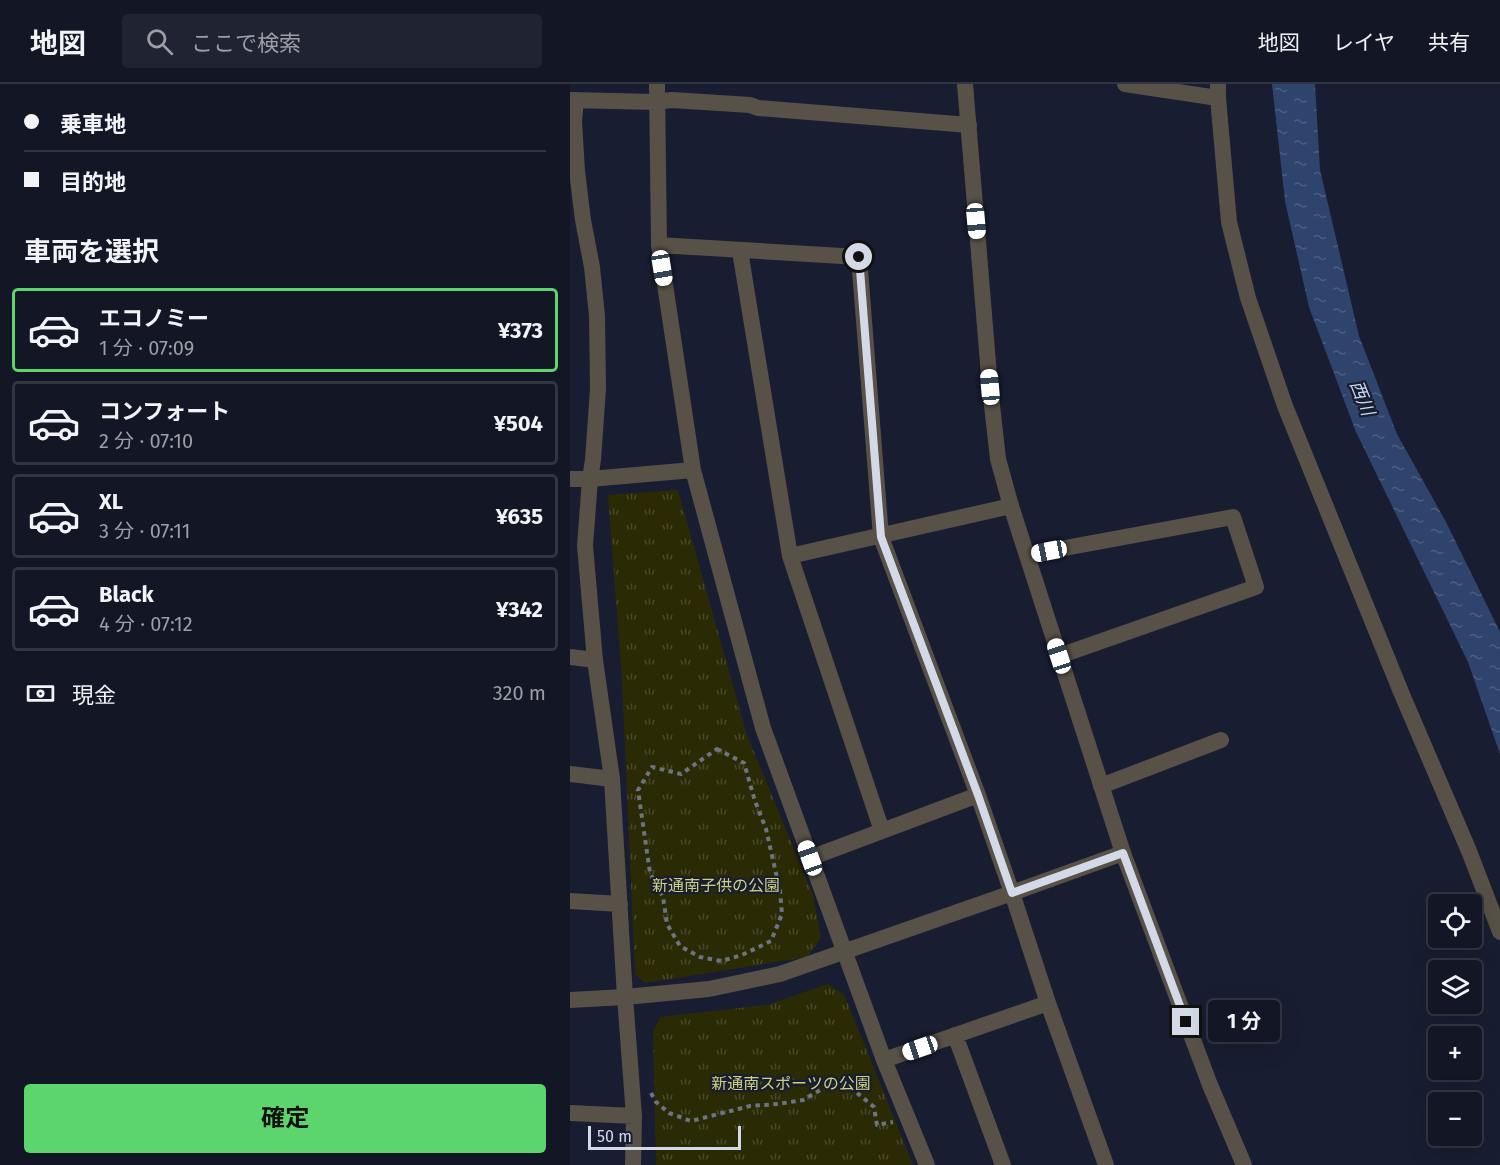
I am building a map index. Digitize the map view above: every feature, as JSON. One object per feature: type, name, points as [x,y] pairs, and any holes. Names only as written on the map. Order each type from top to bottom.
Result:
[{"type":"street","points":[[657,84],[658,245],[693,470],[763,729],[884,1060],[927,1165]]},
{"type":"street","points":[[965,84],[998,459],[1011,506],[1123,853],[1210,1085],[1244,1165]]},
{"type":"street","points":[[1125,84],[1218,91],[1229,222],[1248,298],[1290,416],[1401,692],[1469,851],[1500,932]]},
{"type":"street","points":[[633,1165],[634,1116],[612,779],[577,546],[594,460],[598,388],[597,316],[577,171],[573,100],[656,102],[672,100],[750,105],[758,108],[969,126]]},
{"type":"street","points":[[658,245],[859,257],[881,537],[978,795],[1048,1003],[1106,1165]]},
{"type":"street","points":[[740,251],[790,556],[882,831]]},
{"type":"street","points":[[570,479],[693,470]]},
{"type":"street","points":[[790,556],[1011,506]]},
{"type":"street","points":[[1027,555],[1233,517],[1256,587],[1059,656]]},
{"type":"street","points":[[570,657],[595,660]]},
{"type":"street","points":[[1101,786],[1221,740]]},
{"type":"street","points":[[570,774],[612,779]]},
{"type":"street","points":[[810,858],[978,795]]},
{"type":"street","points":[[570,1000],[709,989],[780,974],[1123,853]]},
{"type":"street","points":[[570,901],[620,904]]},
{"type":"street","points":[[884,1060],[1048,1003]]},
{"type":"street","points":[[955,1035],[1003,1165]]},
{"type":"street","points":[[570,1113],[634,1116]]},
{"type":"path","points":[[717,749],[744,763],[754,801],[766,829],[780,891],[782,914],[771,941],[742,955],[721,961],[700,957],[680,946],[667,924],[663,897],[650,873],[638,790],[652,767],[681,774],[717,749]]},
{"type":"path","points":[[631,1080],[650,1090],[656,1101],[669,1113],[691,1121],[750,1106],[803,1100],[827,1086],[850,1087],[874,1107],[877,1125],[908,1119]]},
{"type":"green space","name":"新通南子供の公園","points":[[678,490],[747,735],[813,895],[821,938],[807,957],[645,983],[635,974],[622,680],[608,495]]},
{"type":"green space","name":"新通南スポーツの公園","points":[[828,984],[844,994],[913,1165],[656,1165],[653,1032],[660,1017],[767,1005]]},
{"type":"water","name":"西川","points":[[1272,84],[1315,84],[1320,170],[1359,336],[1397,434],[1446,522],[1500,632],[1500,754],[1468,662],[1356,432],[1309,307],[1285,201]]},
{"type":"route","points":[[859,257],[881,537],[978,795],[1012,893],[1123,853],[1186,1022]]}]
